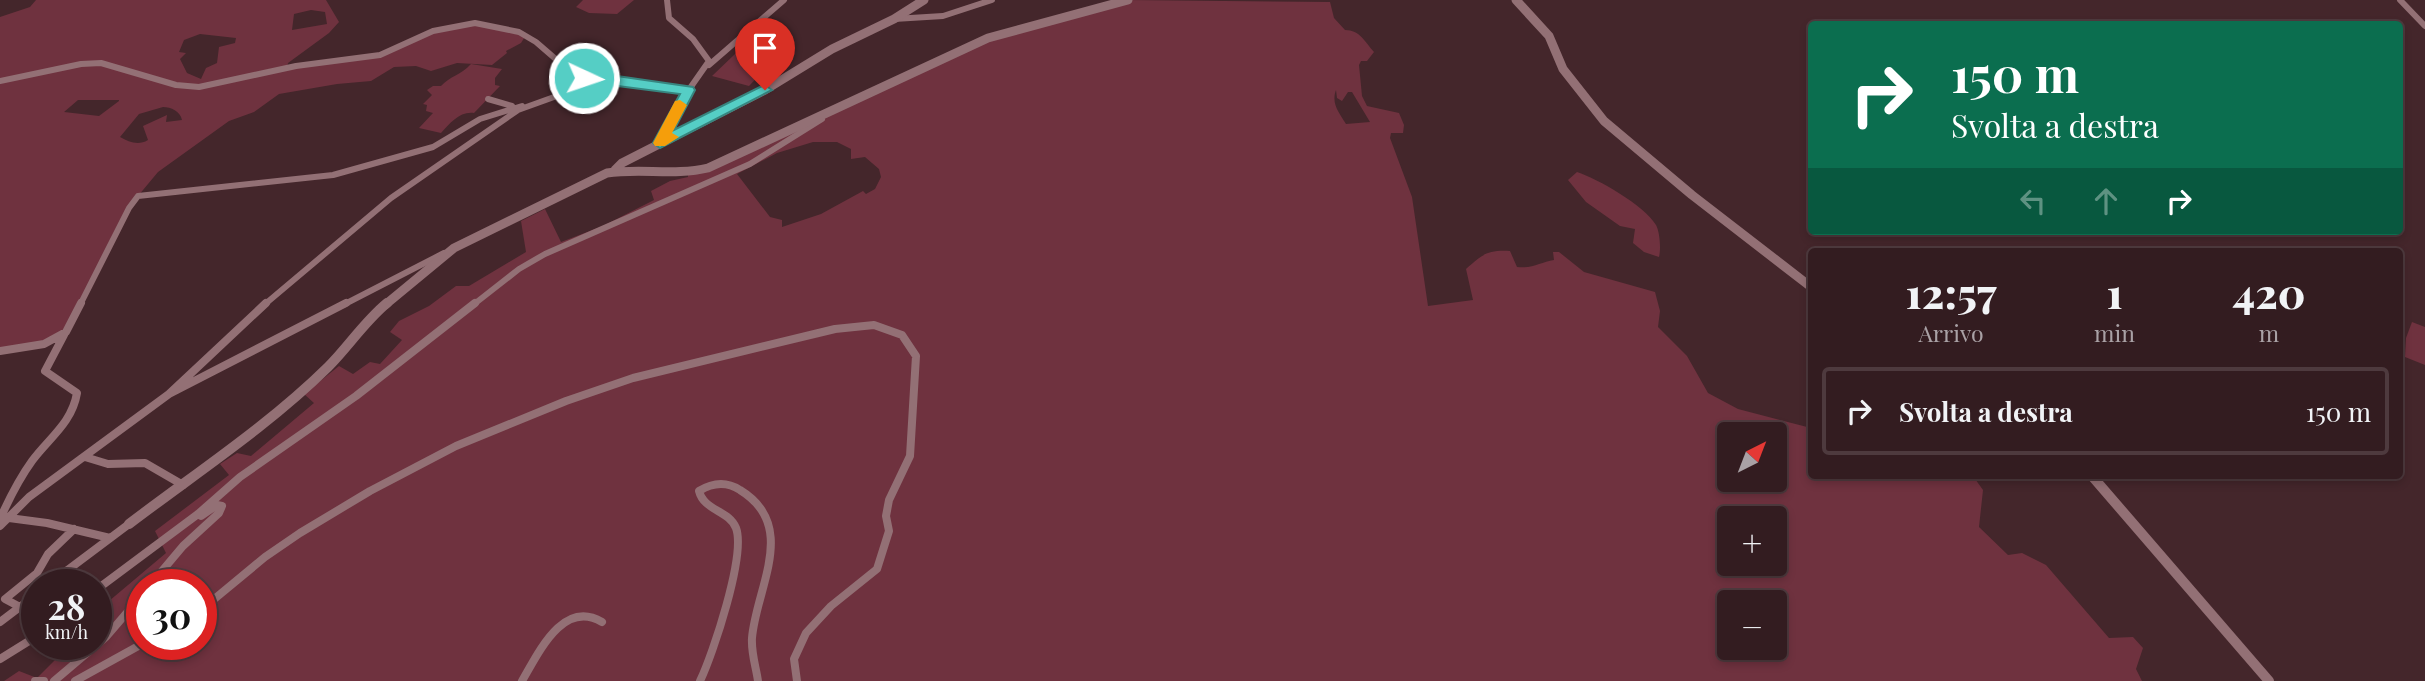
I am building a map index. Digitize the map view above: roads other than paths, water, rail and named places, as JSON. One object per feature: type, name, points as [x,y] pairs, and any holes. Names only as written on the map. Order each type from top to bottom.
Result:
[{"type":"main road","points":[[615,171],[622,163],[765,90],[832,49],[894,19],[924,0]]},
{"type":"main road","points":[[130,524],[234,447],[329,366],[372,314],[454,248],[589,180],[615,171],[646,169],[676,174],[708,168],[989,38],[1128,0]]},
{"type":"main road","points":[[1516,0],[1549,36],[1563,69],[1604,121],[1692,195],[1808,285]]},
{"type":"main road","points":[[2095,479],[2269,681]]},
{"type":"street","points":[[667,0],[669,18],[701,48],[709,65]]},
{"type":"street","points":[[660,143],[688,90],[709,65],[784,0]]},
{"type":"street","points":[[894,19],[943,16],[992,0]]},
{"type":"street","points":[[2400,0],[2425,26]]},
{"type":"street","points":[[0,81],[81,64],[101,63],[176,85],[199,86],[296,66],[380,55],[433,31],[475,23],[519,32],[536,42],[573,74],[598,80],[688,90]]},
{"type":"street","points":[[3,520],[12,489],[51,438],[71,417],[78,393],[46,371],[138,196],[333,175],[433,147],[480,119],[513,107],[545,102],[598,80]]},
{"type":"street","points":[[488,99],[513,107]]},
{"type":"street","points":[[169,394],[285,286],[391,198],[461,152],[501,120],[526,106]]},
{"type":"street","points":[[112,578],[198,514],[240,477],[356,396],[519,269],[545,254],[750,164],[831,113],[829,111]]},
{"type":"street","points":[[3,520],[29,497],[169,394],[454,248]]},
{"type":"street","points":[[217,597],[265,557],[300,533],[414,467],[456,446],[566,401],[633,378],[835,330],[874,325],[902,335],[916,356],[910,456],[889,500],[886,516],[889,531],[877,569],[831,606],[806,634],[794,659],[797,681]]},
{"type":"street","points":[[0,351],[44,344],[65,332]]},
{"type":"street","points":[[85,457],[107,464],[145,463],[183,485]]},
{"type":"street","points":[[700,681],[714,648],[738,549],[737,531],[731,521],[719,511],[706,506],[699,497],[699,491],[712,484],[738,488],[752,499],[767,522],[771,538],[767,582],[752,638],[758,681]]},
{"type":"street","points":[[164,569],[183,546],[219,513],[222,506],[217,505],[203,516],[198,514]]},
{"type":"street","points":[[3,520],[74,529],[110,538]]},
{"type":"street","points":[[70,569],[130,524]]},
{"type":"street","points":[[0,622],[20,607],[5,598],[37,573],[48,554],[74,529]]},
{"type":"street","points":[[522,681],[563,622],[573,615],[583,613],[594,615],[602,622]]},
{"type":"street","points":[[54,681],[106,637],[126,614]]},
{"type":"street","points":[[0,660],[21,646]]},
{"type":"street","points":[[75,681],[126,653]]},
{"type":"street","points":[[35,681],[44,681]]}]
